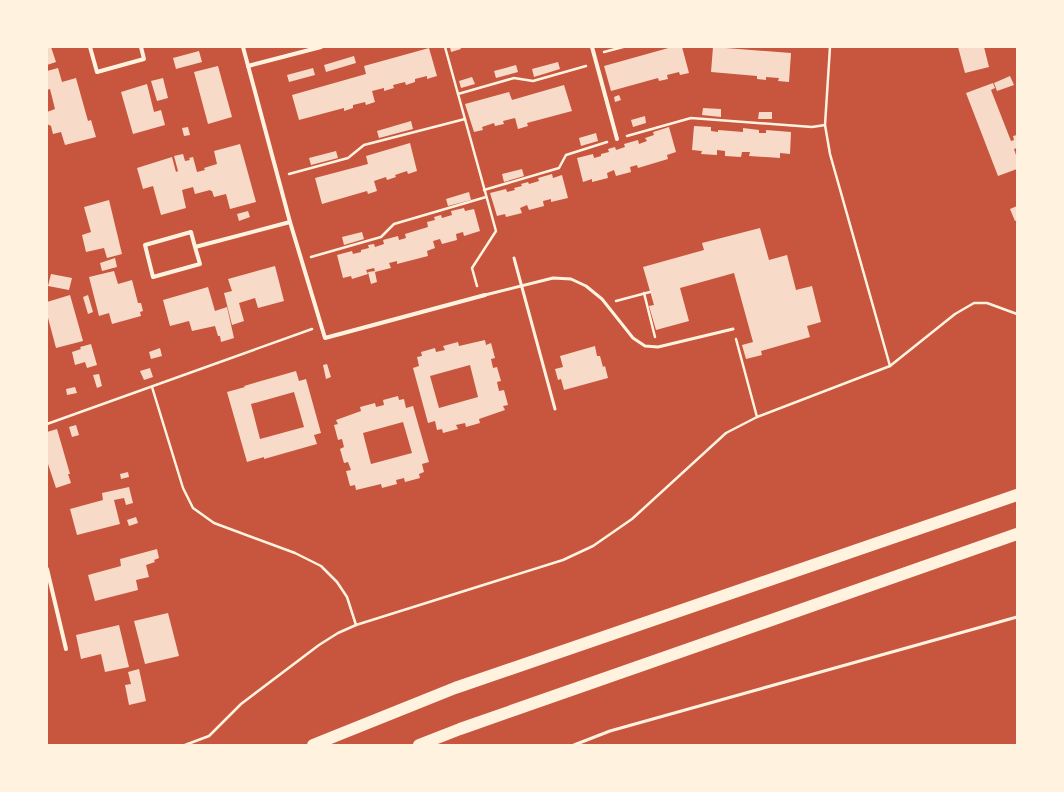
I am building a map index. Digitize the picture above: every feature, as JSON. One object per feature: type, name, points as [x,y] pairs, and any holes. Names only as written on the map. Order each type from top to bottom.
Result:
[{"type":"highway","points":[[313,745],[455,688],[1017,495]]},
{"type":"highway","points":[[419,745],[460,729],[1017,534]]},
{"type":"street","points":[[90,47],[97,72],[144,59],[140,47]]},
{"type":"street","points":[[243,47],[290,222],[325,338],[482,295]]},
{"type":"street","points":[[248,66],[321,47]]},
{"type":"street","points":[[592,47],[617,139]]},
{"type":"street","points":[[196,248],[290,222]]},
{"type":"street","points":[[191,232],[196,248],[200,264],[153,277],[145,245],[191,232]]},
{"type":"street","points":[[47,569],[66,649]]},
{"type":"lane","points":[[514,258],[555,409]]},
{"type":"lane","points":[[482,295],[553,278],[571,280],[586,286],[606,303],[633,338],[645,346],[658,347],[733,329]]},
{"type":"lane","points":[[574,745],[610,731],[1017,617]]},
{"type":"path","points":[[445,47],[496,231],[472,268],[482,295]]},
{"type":"path","points":[[594,55],[623,47]]},
{"type":"path","points":[[830,47],[825,125],[830,154],[890,366]]},
{"type":"path","points":[[458,94],[514,78],[533,81],[596,63]]},
{"type":"path","points":[[278,177],[348,158],[364,145],[465,118]]},
{"type":"path","points":[[484,190],[559,168],[566,155],[691,118],[812,127],[825,125]]},
{"type":"path","points":[[301,260],[380,237],[394,224],[486,197]]},
{"type":"path","points":[[606,303],[650,292]]},
{"type":"path","points":[[644,293],[658,347]]},
{"type":"path","points":[[185,745],[209,736],[241,704],[319,645],[338,633],[356,625],[563,560],[593,546],[632,519],[726,433],[757,417],[890,366],[955,314],[974,303],[987,303],[1017,314]]},
{"type":"path","points":[[47,424],[321,326]]},
{"type":"path","points":[[733,329],[757,417]]},
{"type":"path","points":[[152,387],[183,488],[194,508],[214,523],[295,553],[321,566],[337,582],[347,597],[356,625]]},
{"type":"building","points":[[47,47],[51,47],[56,62],[47,65]]},
{"type":"building","points":[[450,47],[460,47],[461,49],[451,52]]},
{"type":"building","points":[[672,47],[682,47],[689,73],[680,75],[679,72],[667,75],[668,79],[659,81],[658,78],[611,91],[604,66]]},
{"type":"building","points":[[713,47],[791,53],[789,82],[778,81],[779,78],[766,77],[766,80],[757,79],[757,76],[711,72]]},
{"type":"building","points":[[958,47],[984,47],[989,67],[965,73]]},
{"type":"building","points":[[429,48],[437,76],[427,79],[427,76],[415,79],[415,82],[406,85],[405,82],[393,85],[394,88],[384,91],[384,88],[372,91],[375,102],[366,105],[365,102],[353,105],[353,108],[344,111],[344,108],[299,120],[292,95],[366,74],[364,66]]},
{"type":"building","points":[[199,51],[202,62],[176,69],[173,58]]},
{"type":"building","points":[[354,56],[356,63],[326,72],[324,65]]},
{"type":"building","points":[[558,62],[560,69],[534,77],[532,69]]},
{"type":"building","points":[[516,65],[518,72],[496,78],[494,71]]},
{"type":"building","points":[[218,66],[232,117],[208,124],[194,72]]},
{"type":"building","points":[[58,68],[62,82],[76,78],[88,121],[91,120],[96,137],[65,145],[61,132],[53,134],[51,126],[47,124],[47,112],[55,109],[50,89],[47,90],[47,71]]},
{"type":"building","points":[[313,68],[315,75],[289,82],[287,75]]},
{"type":"building","points":[[1010,76],[1014,85],[997,91],[994,83]]},
{"type":"building","points":[[472,77],[475,84],[461,88],[459,81]]},
{"type":"building","points":[[163,78],[168,98],[157,101],[151,81]]},
{"type":"building","points":[[993,83],[995,88],[991,90],[1011,141],[1014,140],[1013,136],[1017,135],[1017,148],[1014,149],[1017,158],[1017,169],[998,176],[966,93]]},
{"type":"building","points":[[147,84],[154,112],[161,110],[165,125],[133,134],[121,92]]},
{"type":"building","points":[[564,85],[572,111],[527,123],[528,126],[518,129],[515,118],[503,121],[504,124],[495,126],[494,123],[482,127],[483,130],[474,132],[465,104],[509,92],[512,100]]},
{"type":"building","points":[[619,95],[621,100],[615,102],[614,97]]},
{"type":"building","points":[[703,108],[721,109],[721,117],[702,115]]},
{"type":"building","points":[[759,112],[772,112],[772,119],[758,119]]},
{"type":"building","points":[[645,116],[646,123],[633,127],[631,120]]},
{"type":"building","points":[[411,121],[413,129],[379,138],[377,131]]},
{"type":"building","points":[[694,126],[711,127],[711,131],[718,132],[718,130],[743,132],[743,128],[759,130],[759,133],[766,133],[766,130],[791,132],[790,154],[780,153],[780,158],[749,156],[750,152],[742,152],[741,157],[725,156],[725,151],[717,150],[717,155],[701,154],[702,151],[692,150]]},
{"type":"building","points":[[188,127],[190,135],[184,136],[182,128]]},
{"type":"building","points":[[669,127],[676,152],[667,155],[668,159],[638,168],[637,165],[630,167],[631,172],[616,176],[614,170],[607,173],[608,178],[592,182],[592,179],[583,182],[577,158],[593,154],[594,158],[601,156],[601,154],[609,152],[608,149],[615,147],[616,150],[625,147],[624,144],[638,140],[639,144],[647,141],[645,138],[654,135],[653,132]]},
{"type":"building","points":[[596,133],[598,141],[581,146],[579,138]]},
{"type":"building","points":[[410,143],[417,171],[408,174],[407,171],[395,175],[396,177],[387,180],[386,177],[374,181],[377,191],[368,194],[367,191],[322,204],[315,178],[368,164],[366,156]]},
{"type":"building","points":[[240,144],[256,202],[230,209],[226,194],[214,197],[212,191],[210,190],[195,194],[193,187],[182,190],[186,208],[161,215],[153,186],[143,189],[137,168],[172,157],[176,172],[178,171],[174,156],[183,154],[185,161],[190,160],[189,158],[193,157],[197,172],[217,164],[214,151]]},
{"type":"building","points":[[336,151],[338,158],[311,165],[309,158]]},
{"type":"building","points":[[522,169],[524,176],[504,182],[502,174]]},
{"type":"building","points":[[552,174],[553,178],[562,175],[568,198],[551,202],[551,199],[543,201],[544,206],[529,210],[527,205],[520,208],[522,213],[506,217],[505,214],[497,216],[490,193],[506,189],[507,192],[515,190],[514,188],[522,186],[521,184],[528,182],[529,184],[539,181],[538,178]]},
{"type":"building","points":[[469,192],[471,200],[448,206],[446,199]]},
{"type":"building","points":[[109,200],[122,254],[107,258],[104,248],[86,252],[82,235],[91,232],[84,207]]},
{"type":"building","points":[[1017,206],[1017,220],[1015,221],[1010,209]]},
{"type":"building","points":[[464,208],[465,211],[474,209],[480,231],[464,236],[463,232],[456,234],[457,240],[442,244],[440,239],[433,241],[435,248],[427,251],[428,256],[397,264],[397,261],[389,263],[391,268],[375,272],[377,282],[371,284],[368,272],[375,271],[374,268],[366,270],[368,274],[352,279],[351,276],[343,278],[337,255],[352,251],[353,254],[361,252],[361,250],[369,248],[368,245],[374,244],[375,247],[384,244],[383,240],[398,236],[399,240],[406,238],[405,234],[428,227],[427,222],[435,220],[434,217],[441,215],[442,218],[452,215],[451,211]]},
{"type":"building","points":[[248,211],[250,217],[239,221],[237,214]]},
{"type":"building","points":[[760,228],[769,260],[787,255],[796,290],[812,286],[821,322],[807,326],[810,337],[761,351],[762,355],[746,359],[742,345],[753,342],[734,273],[680,288],[689,321],[656,330],[649,306],[654,305],[643,267],[704,250],[702,243]]},
{"type":"building","points":[[362,232],[364,239],[344,245],[342,237]]},
{"type":"building","points":[[115,258],[117,267],[102,271],[100,263]]},
{"type":"building","points":[[275,266],[284,301],[258,308],[255,298],[239,303],[244,321],[232,325],[224,293],[232,291],[228,279]]},
{"type":"building","points":[[114,271],[118,284],[132,280],[138,303],[141,303],[143,311],[140,312],[141,316],[112,324],[109,313],[99,316],[89,277]]},
{"type":"building","points":[[51,274],[72,278],[69,290],[48,286]]},
{"type":"building","points":[[208,287],[215,311],[227,307],[234,338],[221,342],[215,326],[192,331],[189,321],[170,326],[163,300]]},
{"type":"building","points":[[70,295],[83,341],[56,348],[47,314],[47,302]]},
{"type":"building","points":[[88,295],[93,312],[88,314],[83,297]]},
{"type":"building","points":[[485,340],[486,345],[491,343],[495,358],[491,359],[493,368],[497,367],[501,381],[497,382],[499,391],[504,390],[508,405],[503,406],[505,410],[479,419],[480,423],[466,427],[465,423],[456,425],[458,429],[443,433],[442,429],[437,430],[435,421],[428,423],[413,368],[419,366],[417,357],[422,356],[421,352],[435,348],[436,352],[445,350],[443,346],[458,342],[459,346]],"holes":[[[470,365],[478,397],[439,408],[430,376]]]},
{"type":"building","points":[[91,344],[97,365],[87,368],[85,362],[75,365],[72,352],[81,349],[80,347]]},
{"type":"building","points":[[595,346],[597,356],[600,356],[603,367],[605,366],[608,378],[564,390],[561,379],[558,380],[555,369],[563,367],[560,356]]},
{"type":"building","points":[[160,348],[162,356],[151,359],[149,352]]},
{"type":"building","points":[[327,364],[331,377],[326,379],[323,365]]},
{"type":"building","points":[[150,368],[153,377],[144,380],[140,371]]},
{"type":"building","points":[[296,371],[299,381],[306,379],[321,433],[314,435],[317,444],[264,459],[264,457],[247,462],[227,392],[245,387],[244,386]],"holes":[[[294,392],[304,427],[260,439],[251,404]]]},
{"type":"building","points":[[99,374],[102,386],[97,388],[93,375]]},
{"type":"building","points":[[75,387],[77,393],[67,395],[66,389]]},
{"type":"building","points":[[398,396],[399,400],[404,399],[406,408],[413,406],[429,462],[422,464],[424,472],[419,474],[420,478],[405,482],[404,478],[396,480],[397,484],[382,488],[381,484],[356,490],[355,485],[350,486],[346,471],[351,470],[348,462],[344,463],[340,449],[344,447],[342,439],[338,440],[334,425],[338,424],[336,420],[361,411],[360,407],[375,403],[376,407],[384,405],[383,400]],"holes":[[[403,422],[412,453],[371,464],[363,433]]]},
{"type":"building","points":[[76,425],[79,435],[72,437],[69,427]]},
{"type":"building","points":[[57,429],[70,474],[68,474],[71,483],[56,488],[47,461],[47,432]]},
{"type":"building","points":[[128,472],[129,477],[121,479],[120,474]]},
{"type":"building","points":[[129,487],[133,503],[126,505],[124,498],[114,500],[120,524],[77,535],[70,509],[103,500],[102,493]]},
{"type":"building","points":[[136,517],[138,523],[129,526],[127,520]]},
{"type":"building","points":[[157,549],[159,558],[154,560],[155,562],[146,565],[149,577],[136,580],[138,590],[95,601],[88,575],[121,566],[120,559]]},
{"type":"building","points":[[168,613],[179,656],[145,664],[134,621]]},
{"type":"building","points":[[119,625],[129,667],[105,672],[101,654],[81,659],[76,635]]},
{"type":"building","points":[[139,669],[146,701],[129,705],[125,685],[131,684],[128,672]]}]
